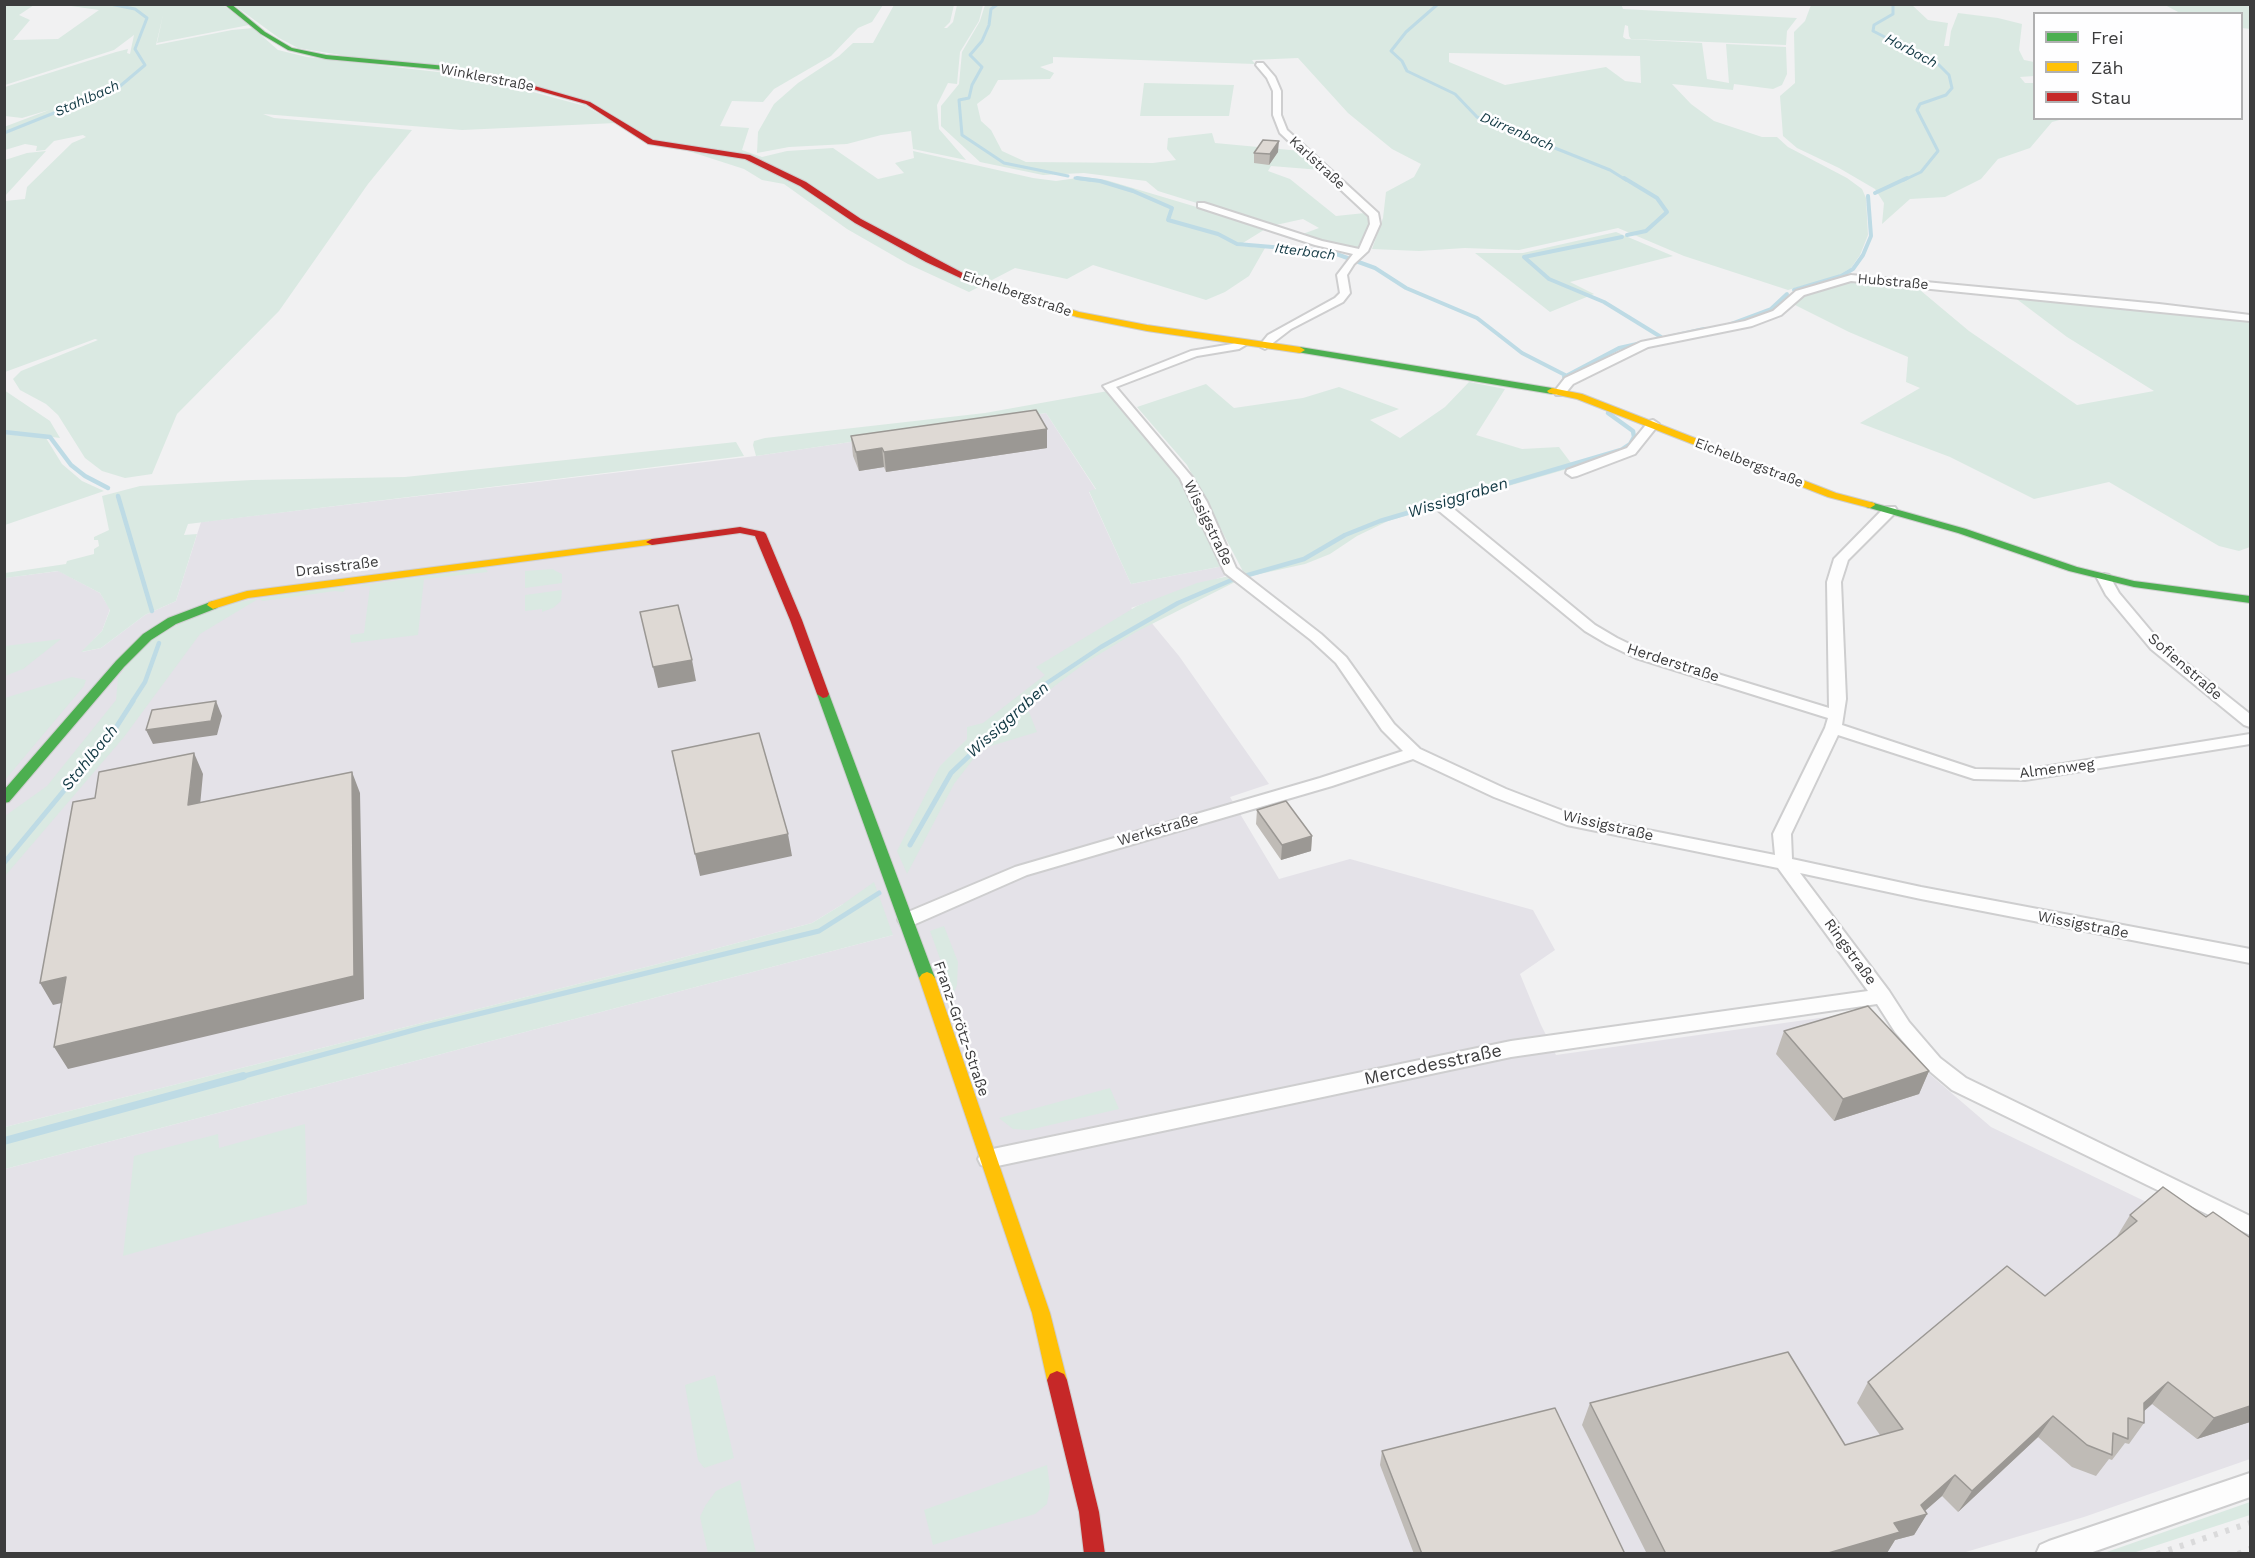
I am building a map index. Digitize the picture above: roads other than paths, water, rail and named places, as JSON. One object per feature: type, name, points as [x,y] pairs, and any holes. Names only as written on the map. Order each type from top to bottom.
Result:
[{"type":"street","name":"Winklerstraße","points":[[227,4],[263,33],[290,49],[326,57],[446,68],[488,76],[545,90],[588,104],[651,142],[747,157]]},
{"type":"street","name":"Karlstraße","points":[[1260,65],[1270,77],[1277,91],[1277,114],[1283,131],[1374,216],[1375,224],[1356,257],[1342,275],[1345,293],[1339,300],[1287,327],[1272,337],[1265,346]]},
{"type":"street","name":"Eichelbergstraße","points":[[747,157],[803,184],[858,221],[978,284],[1077,314],[1243,343],[1579,396],[1781,477],[1832,495],[1962,531],[2104,578],[2250,600]]},
{"type":"street","points":[[1201,205],[1356,257]]},
{"type":"street","name":"Hubstraße","points":[[1560,392],[1569,381],[1645,344],[1748,324],[1777,313],[1800,293],[1851,278],[2159,307],[2250,318]]},
{"type":"street","name":"Eichelbergstraße","points":[[1109,386],[1195,353],[1235,347],[1243,343]]},
{"type":"street","name":"Wissigstraße","points":[[1109,386],[1186,477],[1200,502],[1230,570],[1316,637],[1341,660],[1388,727],[1413,753],[1500,793],[1573,821],[1921,893],[2250,956]]},
{"type":"street","points":[[1572,473],[1630,452],[1653,424]]},
{"type":"street","name":"Herderstraße","points":[[1444,508],[1590,628],[1612,641],[1641,655],[1834,721]]},
{"type":"street","points":[[1784,863],[1782,834],[1834,721],[1838,699],[1834,582],[1841,559],[1890,510]]},
{"type":"street","name":"Draisstraße","points":[[4,799],[120,664],[147,636],[172,621],[202,608],[247,595],[740,530],[754,531]]},
{"type":"street","name":"Franz-Grötz-Straße","points":[[754,531],[764,539],[796,620],[907,920],[1041,1313],[1089,1512],[1095,1554]]},
{"type":"street","name":"Sofienstraße","points":[[2104,578],[2113,595],[2156,646],[2250,722]]},
{"type":"street","name":"Almenweg","points":[[1834,721],[1946,766],[1974,774],[2025,775],[2250,739]]},
{"type":"street","name":"Werkstraße","points":[[907,920],[1021,872],[1126,839],[1326,782],[1413,753]]},
{"type":"street","name":"Ringstraße","points":[[1784,863],[1882,996],[1902,1027],[1933,1063],[1959,1084],[2250,1226]]},
{"type":"street","name":"Mercedesstraße","points":[[988,1159],[1511,1048],[1882,996]]},
{"type":"street","points":[[2049,1554],[2250,1485]]},
{"type":"waterway","name":"Stahlbach","points":[[4,133],[119,87],[145,65],[135,49],[147,18],[135,9],[110,4]]},
{"type":"waterway","name":"Itterbach","points":[[998,4],[991,9],[989,25],[982,41],[970,55],[982,67],[972,85],[969,98],[959,100],[962,135],[1004,163],[1068,176]]},
{"type":"waterway","name":"Dürrenbach","points":[[1438,4],[1406,32],[1391,51],[1402,61],[1407,71],[1455,94],[1477,117],[1610,170],[1626,180]]},
{"type":"waterway","name":"Horbach","points":[[1893,4],[1893,14],[1874,25],[1873,31],[1938,64],[1949,75],[1952,88],[1946,95],[1920,104],[1917,110],[1938,151],[1921,172],[1904,180]]},
{"type":"waterway","name":"Itterbach","points":[[1075,178],[1090,180]]},
{"type":"waterway","name":"Itterbach","points":[[1077,178],[1100,181],[1133,191],[1172,208],[1168,220],[1218,234],[1237,244],[1331,252],[1375,268],[1406,288],[1477,318],[1522,353],[1566,376]]},
{"type":"waterway","name":"Dürrenbach","points":[[1624,178],[1657,198],[1667,212],[1646,231],[1627,235]]},
{"type":"waterway","name":"Horbach","points":[[1875,193],[1907,178]]},
{"type":"waterway","name":"Horbach","points":[[1794,290],[1841,276],[1853,269],[1863,255],[1871,236],[1868,196]]},
{"type":"waterway","name":"Dürrenbach","points":[[1622,237],[1524,257],[1549,279],[1604,302],[1661,337]]},
{"type":"waterway","name":"Horbach","points":[[1728,325],[1771,309],[1787,294]]},
{"type":"waterway","name":"Horbach","points":[[1566,376],[1619,348],[1704,329]]},
{"type":"waterway","name":"Wissiggraben","points":[[1025,702],[1041,687],[1101,647],[1178,603],[1234,579],[1304,559],[1345,535],[1380,521],[1621,450],[1630,444],[1634,437],[1633,431],[1608,413]]},
{"type":"waterway","name":"Stahlbach","points":[[4,432],[50,437],[71,465],[85,476],[108,488]]},
{"type":"waterway","name":"Stahlbach","points":[[118,496],[152,611]]},
{"type":"waterway","name":"Stahlbach","points":[[132,702],[145,682],[159,643]]},
{"type":"waterway","name":"Stahlbach","points":[[4,863],[115,729],[133,701]]},
{"type":"waterway","name":"Wissiggraben","points":[[910,845],[951,773],[1027,701]]},
{"type":"waterway","points":[[237,1078],[425,1027],[819,931],[879,893]]},
{"type":"waterway","points":[[4,1141],[243,1076]]},
{"type":"railway","points":[[2157,1554],[2250,1523]]},
{"type":"railway","points":[[2238,1554],[2250,1549]]}]
